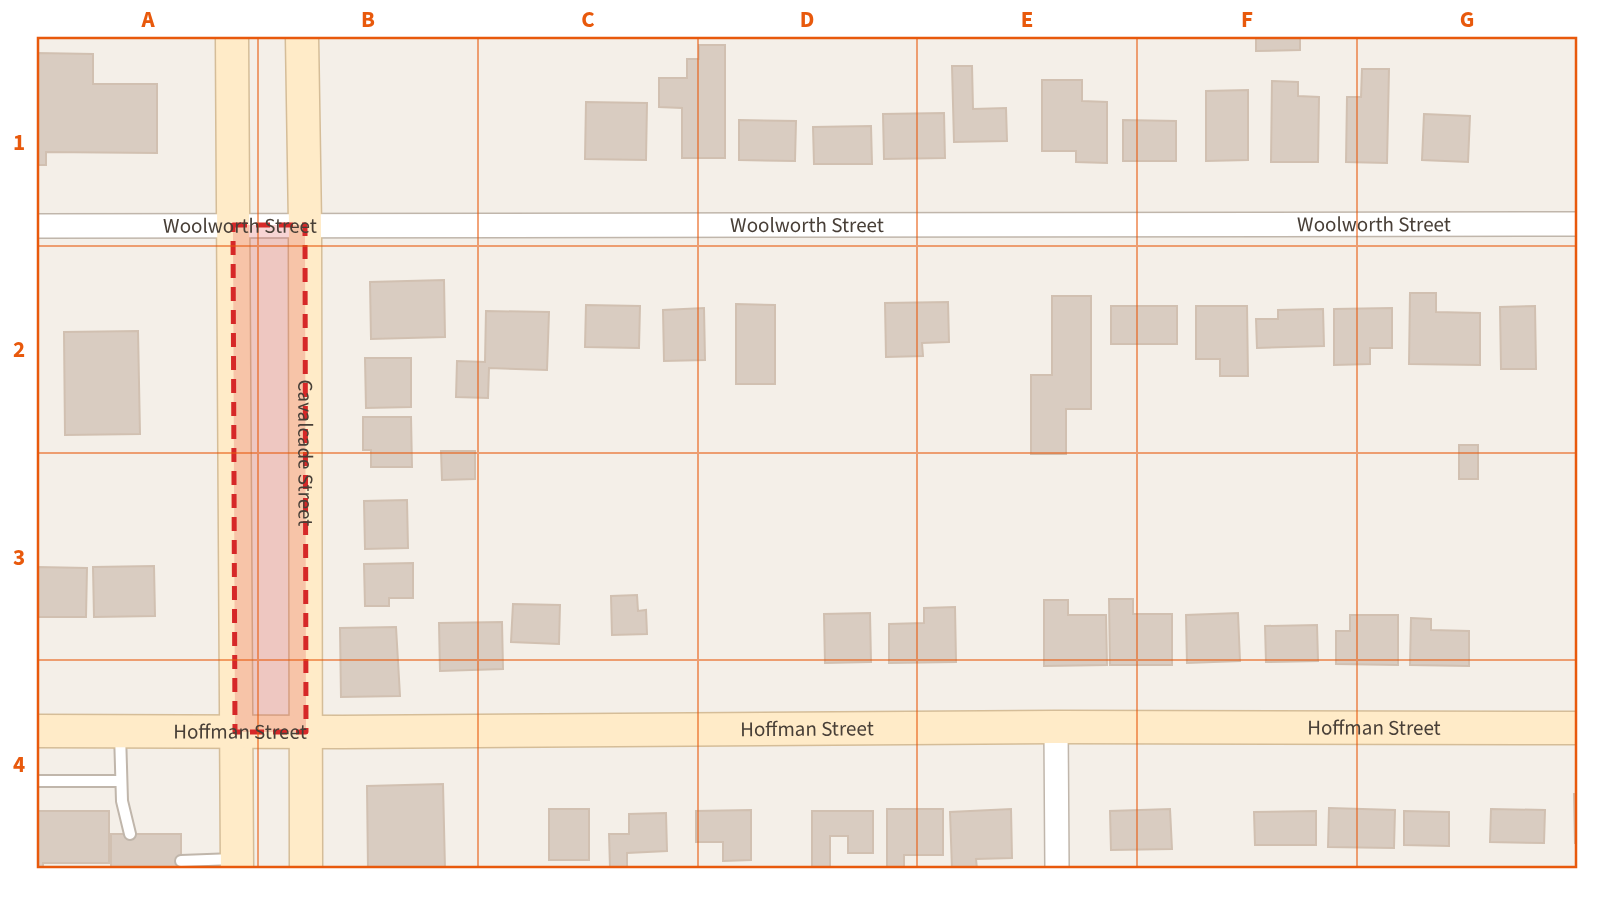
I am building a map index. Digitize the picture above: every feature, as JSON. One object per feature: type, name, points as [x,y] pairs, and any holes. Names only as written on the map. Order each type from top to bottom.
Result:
[{"type":"main road","points":[[232,37],[237,864]]},
{"type":"main road","name":"Cavalcade Street","points":[[302,37],[306,869]]},
{"type":"main road","name":"Hoffman Street","points":[[37,731],[1578,728]]},
{"type":"street","name":"Woolworth Street","points":[[37,226],[1578,225]]},
{"type":"street","points":[[1056,727],[1057,869]]},
{"type":"lane","points":[[120,732],[122,801],[130,834]]},
{"type":"lane","points":[[37,781],[121,781]]},
{"type":"lane","points":[[181,860],[237,864]]},
{"type":"highlighted area","points":[[233,225],[305,225],[306,732],[235,732]]},
{"type":"building","points":[[1256,37],[1300,37],[1300,50],[1256,51]]},
{"type":"building","points":[[699,45],[725,45],[725,158],[682,158],[682,108],[659,107],[659,78],[687,78],[687,59],[699,59]]},
{"type":"building","points":[[37,53],[93,54],[93,84],[157,84],[157,153],[46,152],[46,165],[37,165]]},
{"type":"building","points":[[952,66],[972,66],[973,109],[1006,108],[1007,141],[954,142]]},
{"type":"building","points":[[1362,69],[1389,69],[1387,163],[1346,162],[1347,97],[1361,97]]},
{"type":"building","points":[[1042,80],[1082,80],[1082,101],[1107,102],[1107,163],[1076,162],[1076,151],[1042,151]]},
{"type":"building","points":[[1272,81],[1298,82],[1298,96],[1319,97],[1318,162],[1271,162]]},
{"type":"building","points":[[1248,90],[1248,160],[1206,161],[1206,91]]},
{"type":"building","points":[[586,102],[647,103],[646,160],[585,159]]},
{"type":"building","points":[[944,113],[945,158],[884,159],[883,114]]},
{"type":"building","points":[[1424,114],[1470,116],[1468,162],[1422,160]]},
{"type":"building","points":[[739,120],[796,121],[795,161],[739,160]]},
{"type":"building","points":[[1123,120],[1176,121],[1176,161],[1123,161]]},
{"type":"building","points":[[871,126],[872,164],[814,164],[813,127]]},
{"type":"building","points":[[444,280],[445,337],[371,339],[370,282]]},
{"type":"building","points":[[1410,293],[1436,293],[1436,312],[1480,313],[1480,365],[1409,364]]},
{"type":"building","points":[[1052,296],[1091,296],[1091,409],[1066,409],[1066,454],[1031,454],[1031,375],[1052,375]]},
{"type":"building","points":[[948,302],[949,342],[922,343],[923,356],[886,357],[885,303]]},
{"type":"building","points":[[736,304],[775,305],[775,384],[736,384]]},
{"type":"building","points":[[586,305],[640,306],[639,348],[585,347]]},
{"type":"building","points":[[1111,306],[1177,306],[1177,344],[1111,344]]},
{"type":"building","points":[[1196,306],[1247,306],[1248,376],[1220,376],[1220,359],[1196,359]]},
{"type":"building","points":[[1535,306],[1536,369],[1501,369],[1500,307]]},
{"type":"building","points":[[704,308],[705,360],[664,361],[663,310]]},
{"type":"building","points":[[1392,308],[1392,348],[1370,348],[1370,364],[1334,365],[1334,309]]},
{"type":"building","points":[[1323,309],[1324,346],[1257,348],[1256,319],[1278,319],[1278,310]]},
{"type":"building","points":[[486,311],[549,312],[547,370],[489,368],[488,398],[456,397],[457,361],[485,362]]},
{"type":"building","points":[[138,331],[140,434],[65,435],[64,332]]},
{"type":"building","points":[[365,358],[411,358],[411,407],[366,408]]},
{"type":"building","points":[[363,417],[411,417],[412,467],[371,467],[371,450],[363,450]]},
{"type":"building","points":[[1459,445],[1478,445],[1478,479],[1459,479]]},
{"type":"building","points":[[441,451],[475,451],[475,479],[442,480]]},
{"type":"building","points":[[407,500],[408,548],[365,549],[364,501]]},
{"type":"building","points":[[413,563],[413,598],[389,598],[389,606],[365,606],[364,564]]},
{"type":"building","points":[[154,566],[155,616],[94,617],[93,567]]},
{"type":"building","points":[[37,567],[87,568],[86,617],[37,617]]},
{"type":"building","points":[[637,595],[638,611],[646,610],[647,634],[612,635],[611,596]]},
{"type":"building","points":[[1109,599],[1133,599],[1133,614],[1172,614],[1172,665],[1110,665]]},
{"type":"building","points":[[1044,600],[1068,600],[1068,615],[1106,615],[1107,665],[1044,666]]},
{"type":"building","points":[[513,604],[560,605],[559,644],[511,642]]},
{"type":"building","points":[[955,607],[956,662],[889,663],[889,624],[924,623],[924,608]]},
{"type":"building","points":[[870,613],[871,662],[825,663],[824,614]]},
{"type":"building","points":[[1238,613],[1240,661],[1187,663],[1186,615]]},
{"type":"building","points":[[1350,615],[1398,615],[1398,665],[1336,664],[1336,631],[1350,631]]},
{"type":"building","points":[[1411,618],[1431,619],[1431,630],[1469,631],[1469,666],[1410,665]]},
{"type":"building","points":[[502,622],[503,669],[440,671],[439,623]]},
{"type":"building","points":[[1317,625],[1318,661],[1266,662],[1265,626]]},
{"type":"building","points":[[396,627],[400,696],[341,697],[340,628]]},
{"type":"building","points":[[443,784],[445,869],[368,869],[367,786]]},
{"type":"building","points":[[1574,794],[1578,794],[1578,843],[1575,843]]},
{"type":"building","points":[[1329,808],[1395,810],[1394,848],[1328,847]]},
{"type":"building","points":[[549,809],[589,809],[589,860],[549,860]]},
{"type":"building","points":[[887,809],[943,809],[943,855],[904,855],[904,869],[887,869]]},
{"type":"building","points":[[1011,809],[1012,858],[976,859],[977,869],[952,869],[950,812]]},
{"type":"building","points":[[1170,809],[1172,849],[1111,850],[1110,811]]},
{"type":"building","points":[[1491,809],[1545,810],[1544,843],[1490,842]]},
{"type":"building","points":[[751,810],[751,860],[723,861],[723,842],[696,842],[696,811]]},
{"type":"building","points":[[37,811],[109,811],[109,863],[43,863],[43,869],[37,869]]},
{"type":"building","points":[[812,811],[873,811],[873,853],[848,853],[848,836],[830,836],[830,869],[812,869]]},
{"type":"building","points":[[1316,811],[1316,845],[1255,845],[1254,812]]},
{"type":"building","points":[[1404,811],[1449,812],[1449,846],[1404,845]]},
{"type":"building","points":[[666,813],[667,851],[627,853],[627,867],[610,867],[609,834],[629,834],[629,814]]},
{"type":"building","points":[[111,834],[181,834],[181,869],[111,869]]}]
